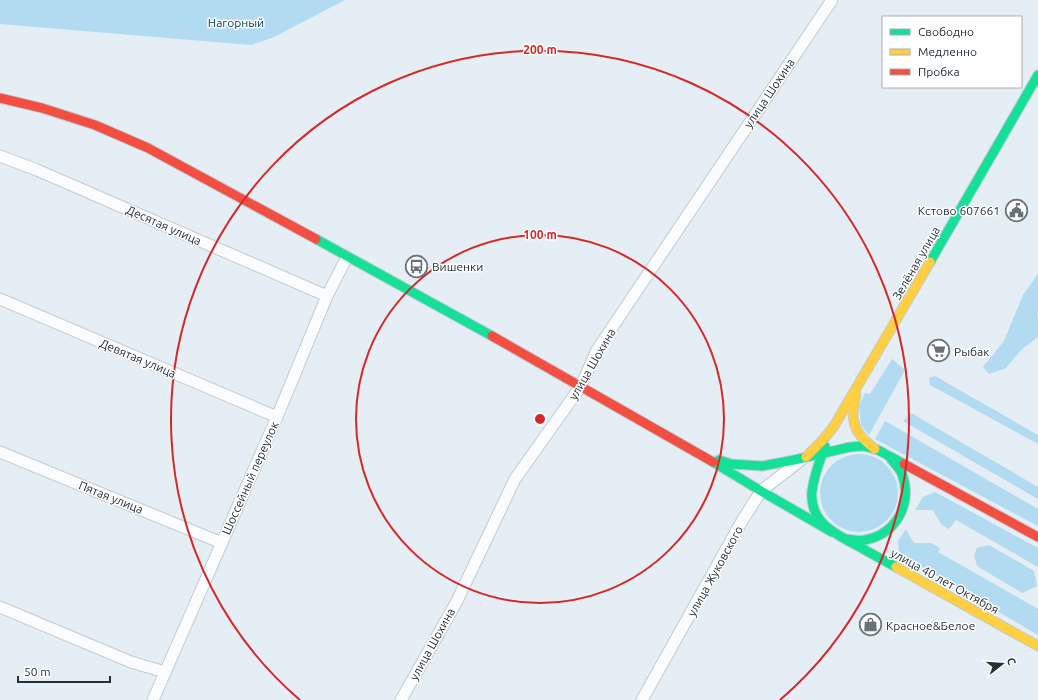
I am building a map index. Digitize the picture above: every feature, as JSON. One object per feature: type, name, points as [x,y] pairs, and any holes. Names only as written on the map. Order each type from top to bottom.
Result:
[{"type":"main road","name":"Зелёная улица","points":[[806,457],[823,440],[834,426],[1038,74]]},
{"type":"main road","points":[[0,98],[42,108],[87,123],[148,148],[454,314],[702,455],[836,534]]},
{"type":"main road","points":[[863,377],[854,401],[852,415],[857,431],[862,438],[868,444],[881,452]]},
{"type":"main road","name":"улица 40 лет Октября","points":[[834,426],[828,436],[813,482],[812,501],[815,510],[824,524],[836,534],[1038,646]]},
{"type":"main road","name":"улица 40 лет Октября","points":[[702,455],[731,464],[762,466],[850,447],[864,446],[881,452],[1038,537]]},
{"type":"main road","name":"улица 40 лет Октября","points":[[816,474],[820,467],[832,454],[850,447]]},
{"type":"main road","name":"улица 40 лет Октября","points":[[836,534],[849,539],[867,540],[885,533],[892,527],[900,516],[905,504],[906,494],[903,476],[893,461],[881,452]]},
{"type":"street","name":"улица Шохина","points":[[401,700],[457,600],[515,479],[581,386],[597,350],[832,0]]},
{"type":"street","name":"Десятая улица","points":[[0,156],[44,173],[327,296]]},
{"type":"street","name":"Шоссейный переулок","points":[[153,700],[277,416],[327,296],[347,256]]},
{"type":"street","name":"Девятая улица","points":[[0,300],[277,416]]},
{"type":"street","name":"Пятая улица","points":[[0,452],[222,543]]},
{"type":"street","name":"улица Жуковского","points":[[642,700],[742,521],[761,491],[806,457]]},
{"type":"street","points":[[0,607],[131,662],[165,672]]},
{"type":"green space","name":"Нагорный","points":[[0,0],[345,0],[274,37],[251,45],[0,24]]},
{"type":"green space","points":[[1038,274],[1038,337],[1021,350],[1006,368],[989,374],[983,367],[1004,341],[1023,295]]},
{"type":"green space","points":[[892,359],[905,370],[869,435],[861,425],[859,406],[865,393],[870,394]]},
{"type":"green space","points":[[935,376],[1038,435],[1038,444],[930,385],[929,378]]},
{"type":"green space","points":[[911,413],[1038,487],[1038,499],[903,421]]},
{"type":"green space","points":[[885,421],[1038,509],[1038,526],[875,439]]},
{"type":"green space","points":[[859,454],[874,457],[886,466],[895,478],[898,493],[895,508],[886,520],[874,529],[859,532],[844,529],[832,520],[823,508],[820,493],[823,478],[832,466],[844,457]]},
{"type":"green space","points":[[935,492],[1038,548],[1038,567],[956,520],[949,529],[941,524],[933,510],[915,510],[923,497]]},
{"type":"green space","points":[[906,529],[914,543],[931,543],[940,548],[938,552],[1038,609],[1038,635],[905,557],[899,552],[898,541]]},
{"type":"green space","points":[[989,545],[1034,571],[1037,586],[1022,593],[977,566],[974,555],[977,548]]},
{"type":"traffic: fast","points":[[930,262],[1038,75]]},
{"type":"traffic: fast","points":[[316,239],[492,336]]},
{"type":"traffic: fast","points":[[825,446],[812,491],[812,502],[819,519],[825,526],[841,537],[896,567]]},
{"type":"traffic: fast","points":[[719,460],[731,464],[762,466],[850,447],[864,446],[878,450],[904,464]]},
{"type":"traffic: fast","points":[[846,539],[865,540],[876,537],[893,524],[899,516],[905,496],[905,485],[899,468],[891,459]]},
{"type":"traffic: fast","points":[[713,462],[832,532]]},
{"type":"traffic: slow","points":[[806,457],[823,440],[834,426],[930,262]]},
{"type":"traffic: slow","points":[[856,395],[853,412],[855,426],[862,438],[875,449]]},
{"type":"traffic: slow","points":[[896,567],[1038,646]]},
{"type":"traffic: jam","points":[[0,98],[42,108],[95,125],[148,148],[316,239]]},
{"type":"traffic: jam","points":[[492,336],[713,462]]},
{"type":"traffic: jam","points":[[904,464],[1038,537]]},
{"type":"place","name":"Кстово 607661","points":[[1016,210]]},
{"type":"place","name":"Вишенки","points":[[417,266]]},
{"type":"place","name":"Рыбак","points":[[939,351]]},
{"type":"place","name":"Красное&Белое","points":[[871,625]]}]
